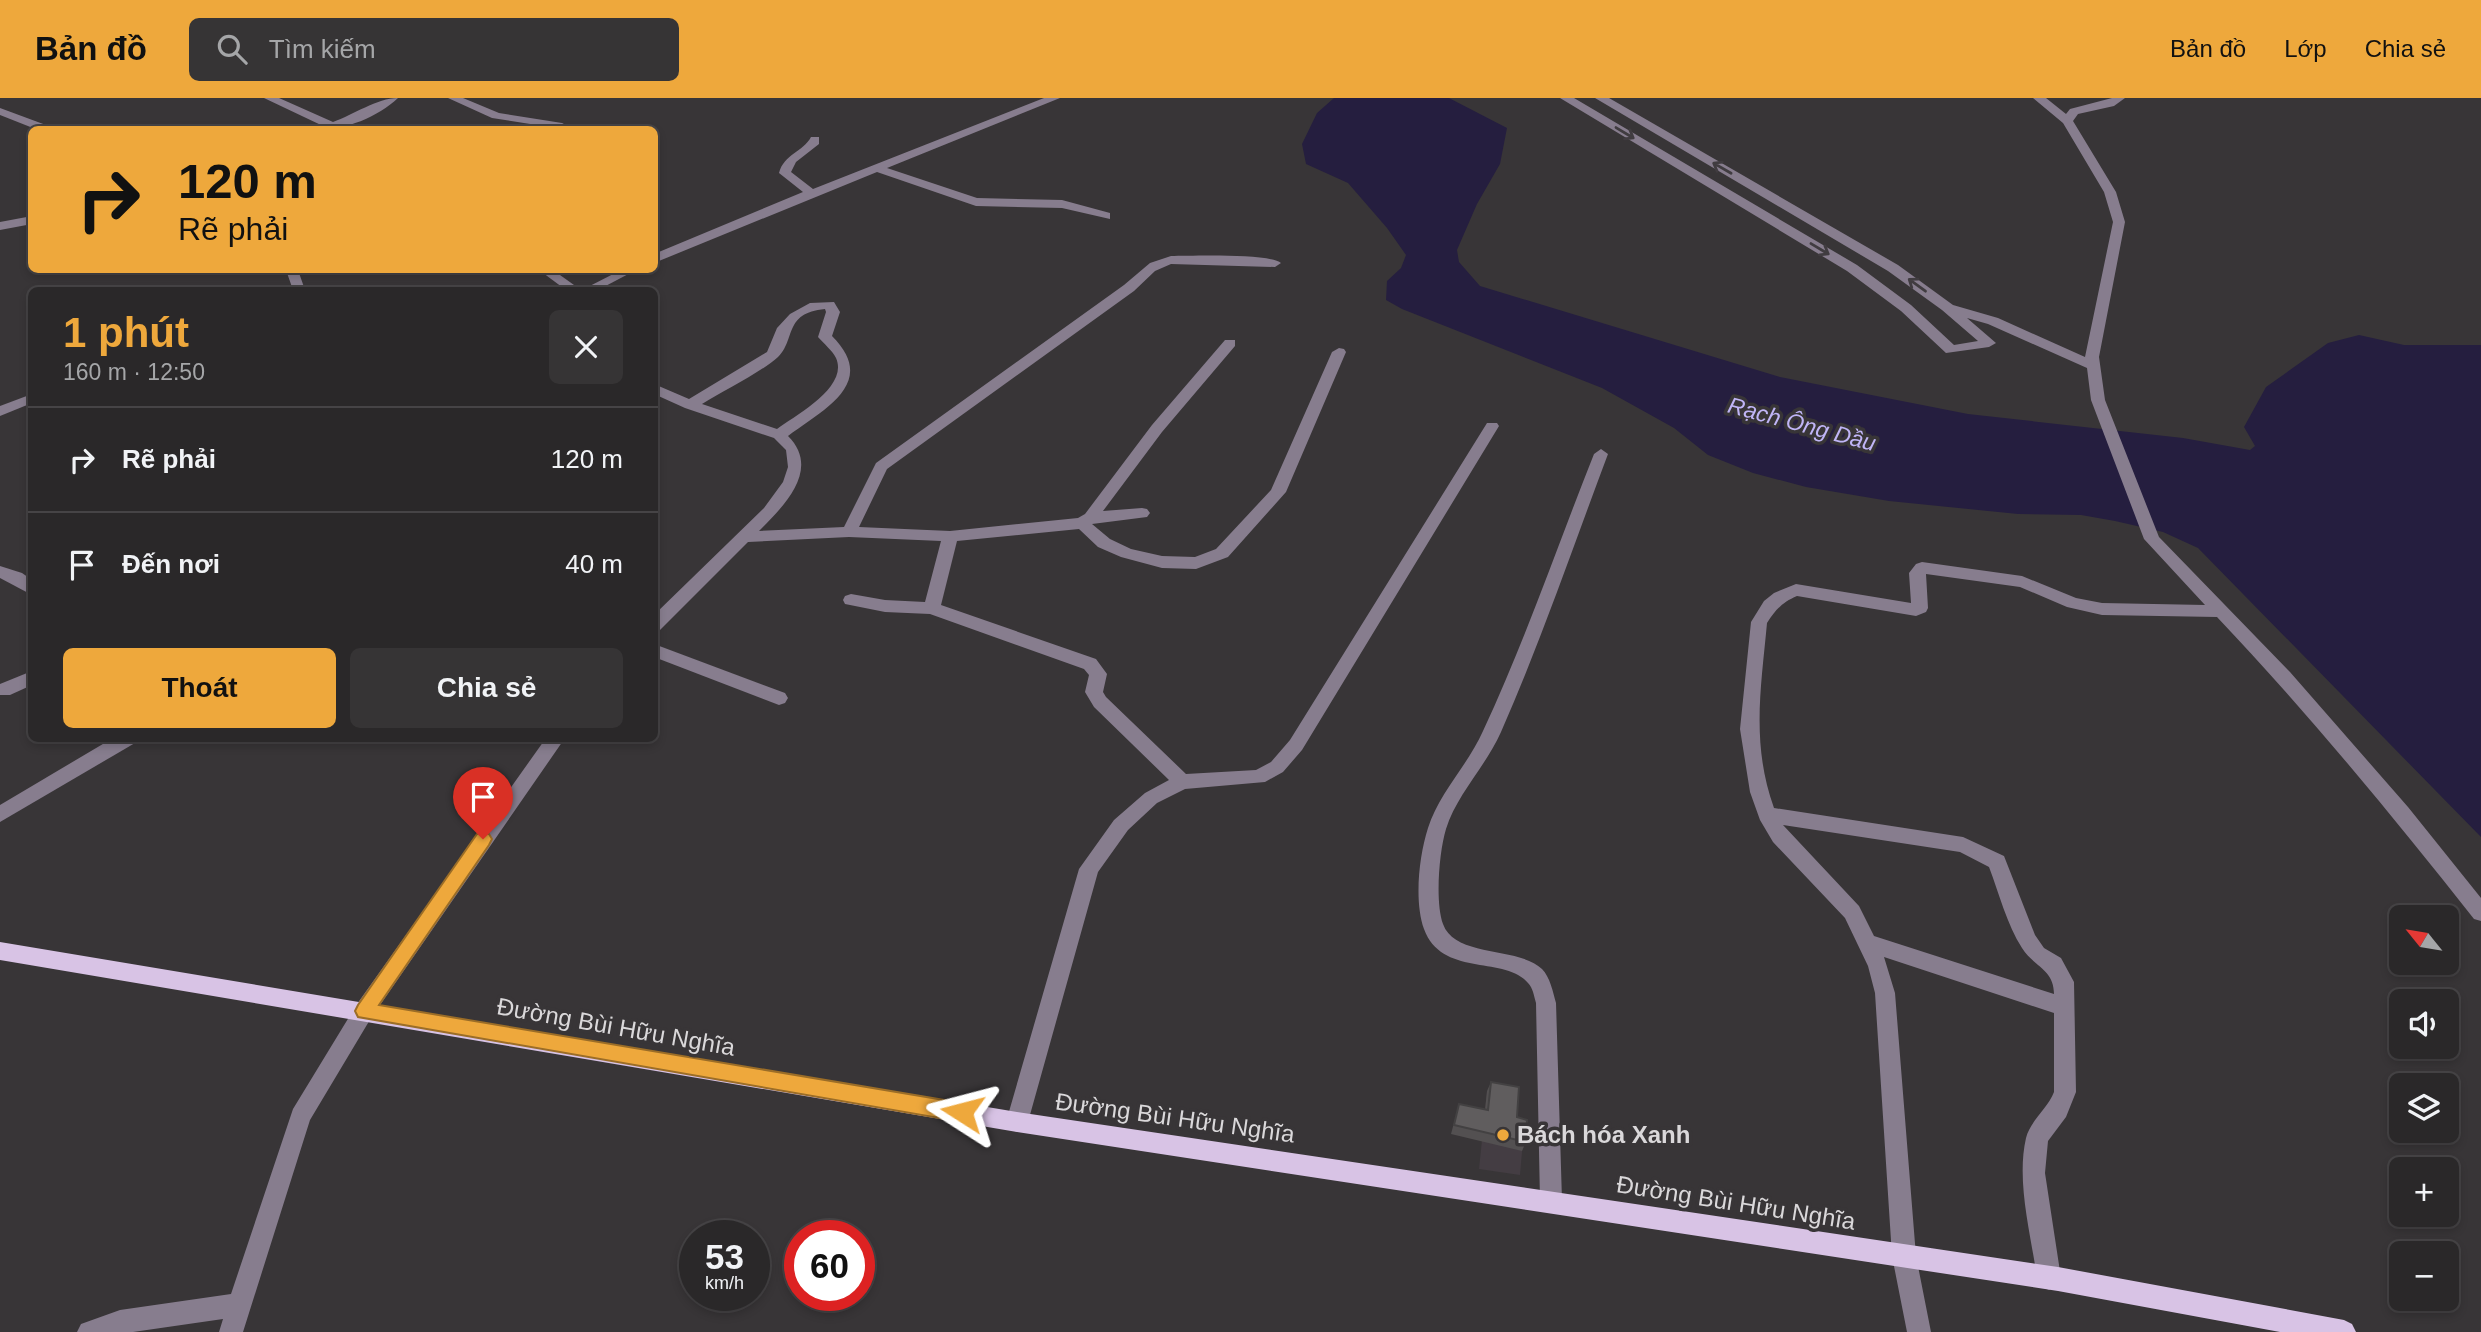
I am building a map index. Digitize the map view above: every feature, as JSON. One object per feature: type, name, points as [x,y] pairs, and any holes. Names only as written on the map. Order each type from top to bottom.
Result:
[{"type":"main road","name":"Đường Bùi Hữu Nghĩa","points":[[0,951],[1017,1122],[1550,1200],[2049,1278],[2344,1332]]},
{"type":"street","points":[[270,98],[335,126]]},
{"type":"street","points":[[339,126],[392,98]]},
{"type":"street","points":[[454,98],[496,116],[562,126]]},
{"type":"street","points":[[658,257],[810,192],[877,169],[1054,98]]},
{"type":"street","points":[[1566,98],[1852,268],[1906,307],[1951,350],[1989,344],[1947,307],[1893,268],[1601,98]]},
{"type":"street","points":[[2039,98],[2067,121],[2110,192],[2119,222],[2092,357],[2098,400],[2151,539],[2223,611],[2401,811],[2481,913]]},
{"type":"street","points":[[2067,121],[2074,111],[2110,104],[2119,98]]},
{"type":"street","points":[[0,111],[39,126]]},
{"type":"street","points":[[810,192],[792,180],[785,173],[785,169],[788,163],[815,139]]},
{"type":"street","points":[[877,169],[976,202],[1062,204],[1106,216]]},
{"type":"street","points":[[0,226],[28,221]]},
{"type":"street","points":[[1793,233],[1812,221]]},
{"type":"street","points":[[849,532],[881,466],[1129,288],[1151,268],[1173,259],[1247,259],[1275,263]]},
{"type":"street","points":[[549,273],[570,287]]},
{"type":"street","points":[[595,287],[624,273]]},
{"type":"street","points":[[690,405],[772,355],[785,326],[797,315],[819,304],[829,305],[833,312],[825,337],[841,354],[846,369],[841,383],[830,397],[779,435]]},
{"type":"street","points":[[1947,307],[1993,321],[2093,366]]},
{"type":"street","points":[[1086,520],[1197,379],[1230,343]]},
{"type":"street","points":[[1086,520],[1104,543],[1127,553],[1162,562],[1196,563],[1222,553],[1278,492],[1339,352]]},
{"type":"street","points":[[658,389],[690,405],[779,435],[793,449],[795,467],[790,483],[769,512],[658,622]]},
{"type":"street","points":[[0,411],[28,400]]},
{"type":"street","points":[[1017,1122],[1089,869],[1121,825],[1151,798],[1182,782],[1259,777],[1276,767],[1296,745],[1492,426]]},
{"type":"street","points":[[1550,1200],[1546,1003],[1542,987],[1533,975],[1521,968],[1466,954],[1444,942],[1435,930],[1432,909],[1433,852],[1438,824],[1489,737],[1601,454]]},
{"type":"street","points":[[744,537],[849,532],[950,536],[1142,513]]},
{"type":"street","points":[[933,608],[933,597],[950,536]]},
{"type":"street","points":[[1919,1332],[1904,1256],[1885,993],[1868,943],[1853,912],[1780,836],[1759,792],[1749,729],[1759,622],[1770,605],[1796,590],[1916,610],[1920,608],[1917,573],[1922,568],[2022,582],[2073,603],[2102,608],[2223,611]]},
{"type":"street","points":[[0,572],[16,577],[28,586]]},
{"type":"street","points":[[851,600],[885,606],[933,608],[943,614],[1090,664],[1098,674],[1094,692],[1100,702],[1182,782]]},
{"type":"street","points":[[658,652],[779,698]]},
{"type":"street","points":[[4,690],[28,679]]},
{"type":"street","points":[[0,814],[122,742]]},
{"type":"street","points":[[231,1332],[301,1116],[364,1011],[553,742]]},
{"type":"street","points":[[1768,815],[1963,845],[1997,862],[2027,940],[2037,954],[2054,964],[2064,982],[2065,1092],[2058,1110],[2038,1137],[2034,1173],[2049,1278]]},
{"type":"street","points":[[1868,943],[2064,1007]]},
{"type":"street","points":[[89,1332],[120,1322],[240,1305]]},
{"type":"shaded area","name":"Bách hóa Xanh","points":[[1487,1091],[1516,1097],[1513,1126],[1524,1129],[1520,1175],[1479,1169]]},
{"type":"water","name":"Rạch Ông Dầu","points":[[1334,98],[1449,98],[1507,128],[1500,164],[1477,204],[1457,250],[1459,262],[1480,286],[1780,377],[1968,414],[2183,438],[2250,450],[2255,446],[2244,427],[2266,387],[2328,343],[2359,335],[2404,345],[2481,345],[2481,837],[2198,548],[2163,532],[2081,515],[2018,514],[1889,501],[1806,487],[1753,473],[1708,455],[1674,428],[1602,388],[1402,309],[1386,300],[1387,281],[1401,268],[1406,255],[1387,228],[1348,183],[1306,164],[1302,144],[1317,113]]},
{"type":"building","points":[[1491,1082],[1519,1087],[1517,1117],[1527,1120],[1526,1142],[1454,1125],[1459,1104],[1488,1110]]},
{"type":"place","name":"Bách hóa Xanh","points":[[1503,1135]]},
{"type":"route","points":[[483,839],[364,1011],[962,1112]]}]
